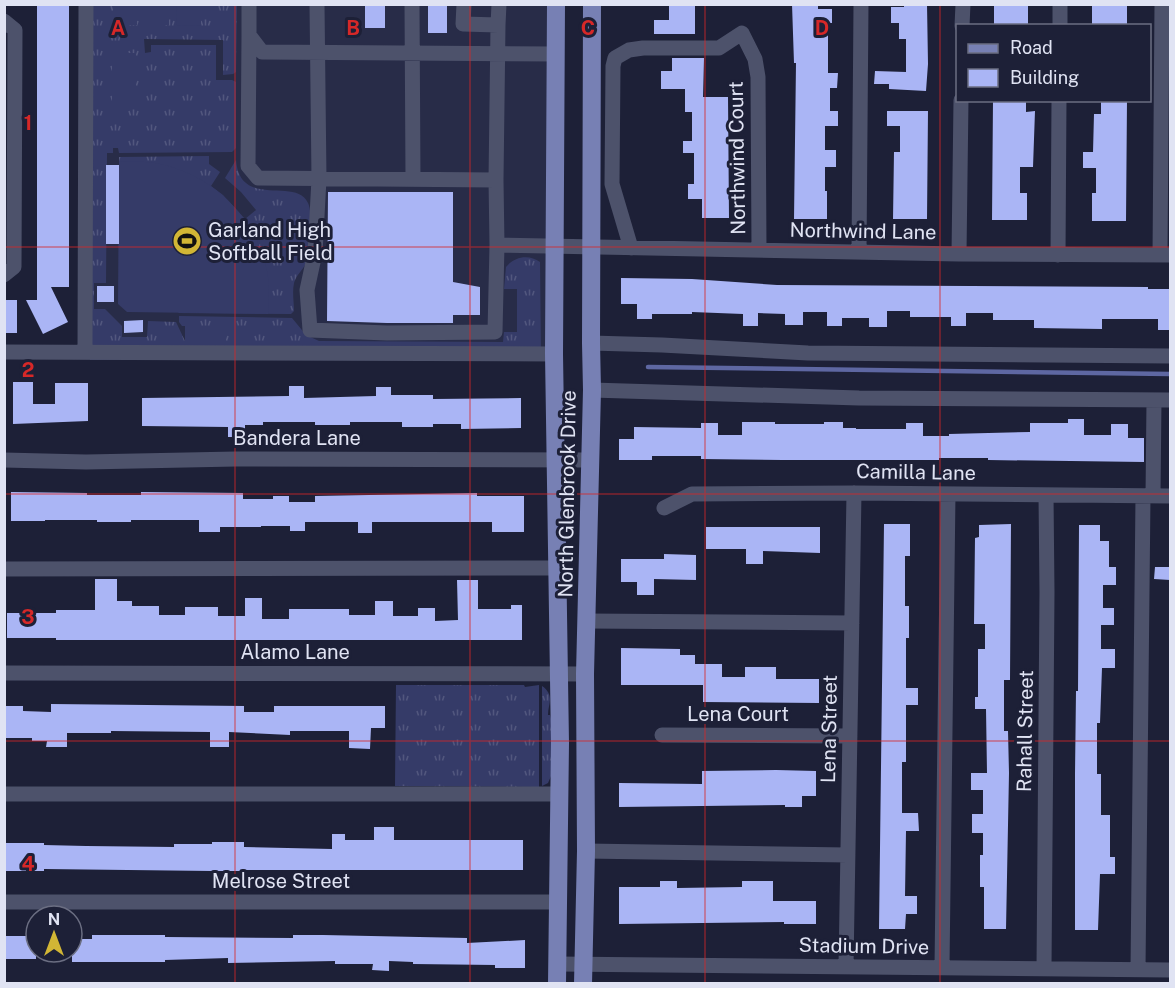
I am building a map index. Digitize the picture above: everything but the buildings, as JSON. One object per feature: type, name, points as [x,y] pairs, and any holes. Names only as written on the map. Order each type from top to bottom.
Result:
[{"type":"main road","name":"North Glenbrook Drive","points":[[556,4],[554,354],[560,673],[557,984]]},
{"type":"main road","name":"North Glenbrook Drive","points":[[583,984],[586,851],[585,674],[592,390],[592,4]]},
{"type":"street","points":[[85,352],[86,4]]},
{"type":"street","points":[[249,4],[248,166],[258,178],[496,180]]},
{"type":"street","points":[[317,4],[319,178],[315,253],[307,290],[310,330],[387,333],[495,332],[499,4]]},
{"type":"street","points":[[412,4],[412,178]]},
{"type":"street","points":[[464,4],[464,24],[498,25]]},
{"type":"street","points":[[859,252],[861,4]]},
{"type":"street","points":[[962,24],[963,4]]},
{"type":"street","points":[[1060,4],[1060,24]]},
{"type":"street","points":[[1162,4],[1165,255]]},
{"type":"street","points":[[4,21],[15,30],[9,271]]},
{"type":"street","name":"Northwind Court","points":[[631,248],[612,184],[613,66],[615,58],[629,50],[643,48],[719,48],[742,33],[755,59],[758,77],[759,249]]},
{"type":"street","points":[[249,35],[262,52],[556,54]]},
{"type":"street","points":[[959,254],[961,102]]},
{"type":"street","points":[[1058,255],[1059,102]]},
{"type":"street","name":"Northwind Lane","points":[[497,245],[959,254],[1165,255]]},
{"type":"street","points":[[591,343],[686,346],[808,354],[1170,356]]},
{"type":"street","points":[[4,352],[554,354]]},
{"type":"street","points":[[592,390],[859,398],[1170,400]]},
{"type":"street","points":[[1138,970],[1148,496],[1154,400]]},
{"type":"street","name":"Bandera Lane","points":[[4,460],[86,462],[236,459],[589,460]]},
{"type":"street","name":"Lena Street","points":[[846,966],[854,493]]},
{"type":"street","name":"Camilla Lane","points":[[664,508],[692,494],[1170,496]]},
{"type":"street","points":[[942,967],[948,494]]},
{"type":"street","name":"Rahall Street","points":[[1044,969],[1046,495]]},
{"type":"street","points":[[4,569],[559,568]]},
{"type":"street","points":[[586,621],[852,623]]},
{"type":"street","name":"Alamo Lane","points":[[4,673],[585,674]]},
{"type":"street","name":"Lena Court","points":[[663,735],[850,736]]},
{"type":"street","points":[[4,794],[559,794]]},
{"type":"street","points":[[586,851],[848,855]]},
{"type":"street","name":"Melrose Street","points":[[4,902],[558,902]]},
{"type":"street","name":"Stadium Drive","points":[[557,964],[1170,970]]},
{"type":"shaded area","points":[[91,5],[550,5],[546,349],[93,348]]},
{"type":"green space","points":[[90,5],[237,5],[236,72],[233,74],[223,75],[223,40],[144,39],[145,53],[151,52],[151,45],[216,45],[216,80],[236,82],[236,148],[232,152],[119,153],[118,148],[113,148],[113,153],[107,153],[106,283],[94,283],[94,309],[105,309],[122,326],[122,337],[147,337],[148,321],[176,322],[185,341],[225,341],[225,326],[182,326],[179,316],[292,318],[306,335],[319,341],[503,342],[504,332],[517,332],[517,289],[504,289],[506,267],[518,258],[527,257],[540,262],[541,359],[90,360]]},
{"type":"green space","points":[[113,5],[137,5],[137,25],[113,25]]},
{"type":"green space","points":[[144,5],[169,5],[169,25],[144,25]]},
{"type":"green space","points":[[177,5],[201,5],[201,26],[176,25]]},
{"type":"green space","points":[[112,53],[136,53],[136,105],[112,105]]},
{"type":"green space","name":"Garland High Softball Field","points":[[209,156],[209,164],[220,172],[211,186],[223,195],[245,219],[256,210],[225,178],[236,160],[240,175],[247,184],[257,188],[302,195],[308,203],[311,223],[309,250],[306,263],[294,283],[294,311],[291,314],[179,313],[119,249],[119,157]]},
{"type":"green space","name":"Garland High Softball Field","points":[[119,162],[155,163],[181,170],[219,192],[235,207],[248,225],[266,264],[269,286],[268,314],[127,312],[118,304]]},
{"type":"green space","points":[[185,326],[226,326],[226,341],[185,341]]},
{"type":"green space","points":[[396,685],[524,685],[525,687],[539,685],[539,787],[395,786]]},
{"type":"green space","points":[[542,686],[550,696],[548,715],[551,719],[551,776],[548,783],[542,786]]},
{"type":"waterway","points":[[648,367],[1170,374]]},
{"type":"place","name":"Garland High Softball Field","points":[[187,241]]}]
